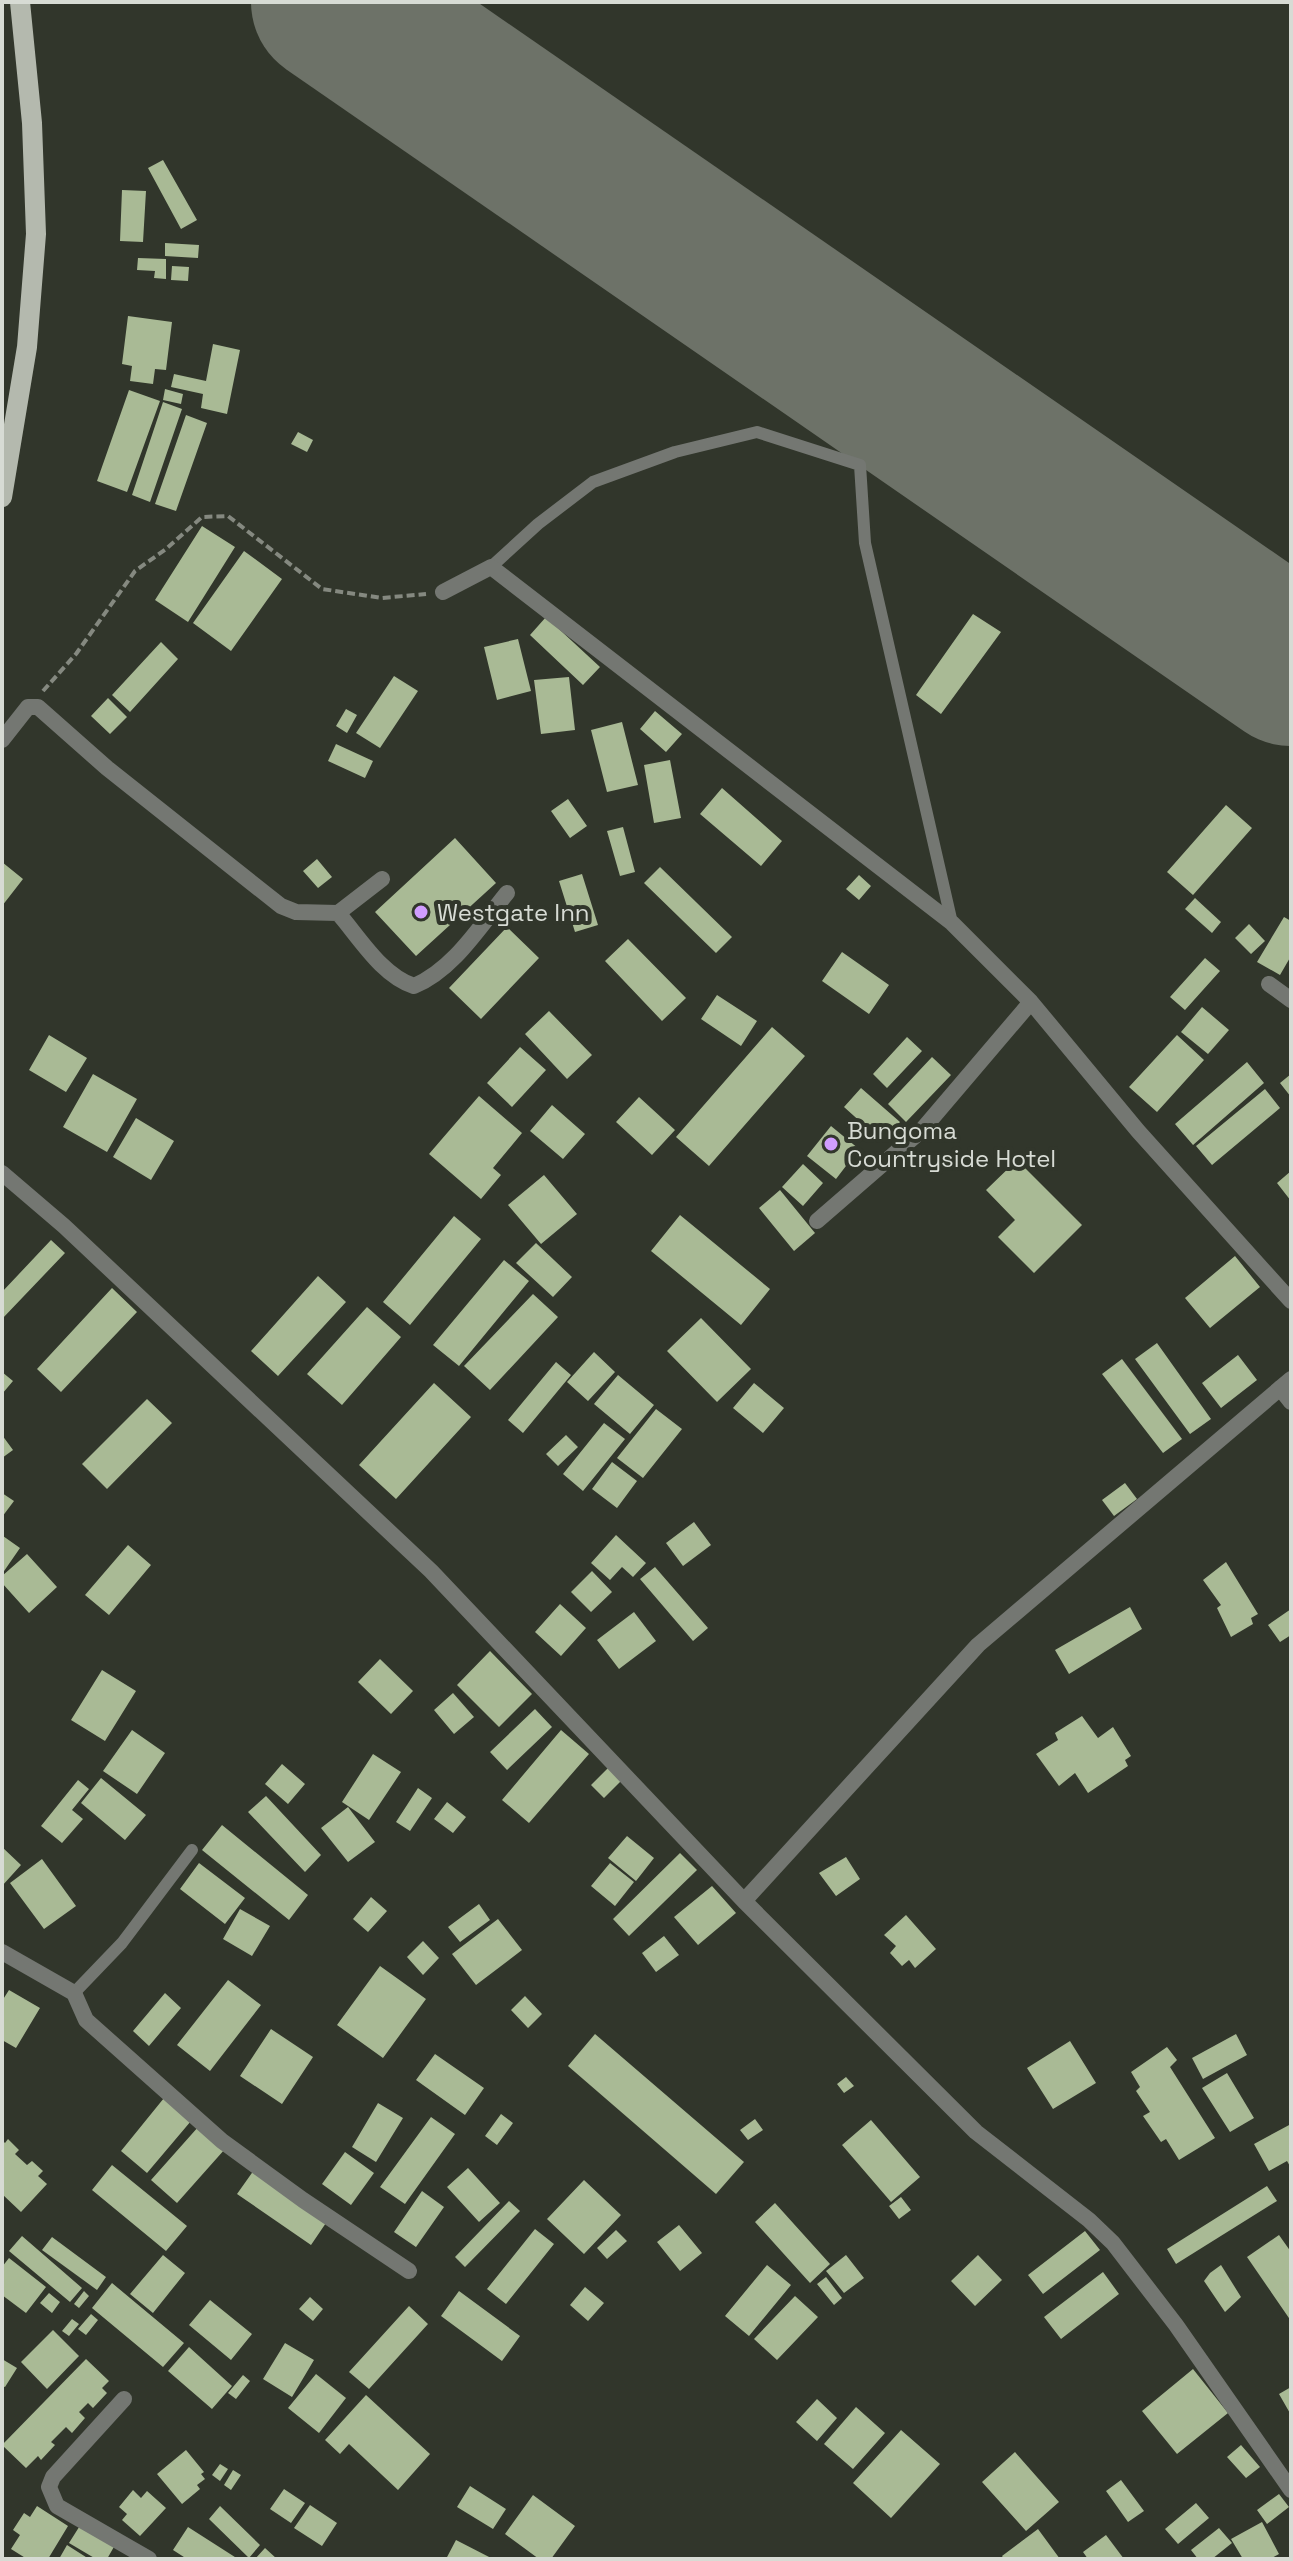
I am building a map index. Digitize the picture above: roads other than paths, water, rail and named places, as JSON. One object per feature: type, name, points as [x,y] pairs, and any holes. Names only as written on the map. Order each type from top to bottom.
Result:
[{"type":"main road","points":[[2,497],[27,347],[36,234],[32,123],[20,2]]},
{"type":"street","points":[[443,592],[491,567],[952,923],[1031,1002],[1138,1131],[1291,1301]]},
{"type":"street","points":[[2,740],[28,707],[44,710],[107,768],[281,906],[296,912],[338,913],[382,879]]},
{"type":"street","points":[[338,913],[387,969],[402,982],[414,986],[429,980],[446,966],[507,893]]},
{"type":"street","points":[[1269,984],[1291,1000]]},
{"type":"street","points":[[817,1221],[922,1130],[1031,1002]]},
{"type":"street","points":[[2,1173],[64,1226],[431,1571],[744,1901],[976,2132],[1089,2220],[1113,2243],[1176,2325],[1291,2490]]},
{"type":"street","points":[[744,1901],[978,1645],[1286,1384],[1291,1402]]},
{"type":"street","points":[[2,1952],[74,1993],[86,2020],[222,2141],[409,2271]]},
{"type":"street","points":[[124,2399],[53,2477],[49,2487],[57,2506],[149,2559]]},
{"type":"lane","points":[[491,567],[538,524],[593,482],[675,452],[757,432],[860,465],[865,543],[952,923]]},
{"type":"lane","points":[[74,1993],[122,1943],[192,1850]]},
{"type":"place","name":"Westgate Inn","points":[[421,912]]},
{"type":"place","name":"Bungoma Countryside Hotel","points":[[831,1144]]}]
